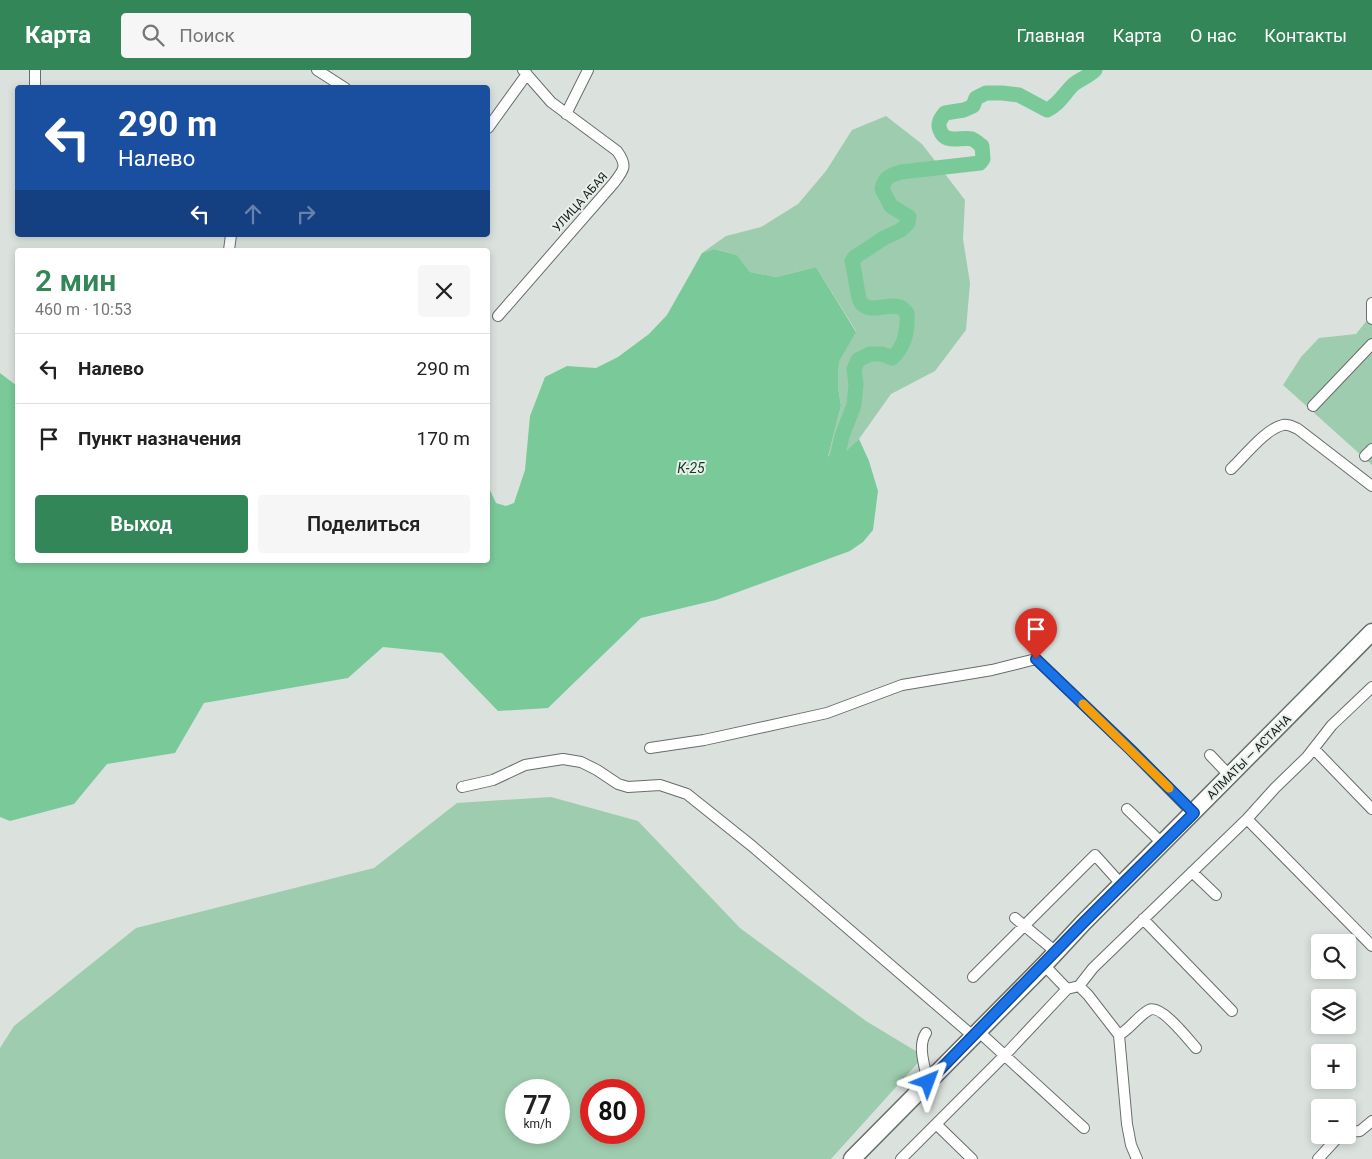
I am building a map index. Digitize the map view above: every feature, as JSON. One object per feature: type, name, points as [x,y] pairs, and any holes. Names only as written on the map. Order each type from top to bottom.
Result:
[{"type":"highway","name":"АЛМАТЫ — АСТАНА","points":[[852,1159],[1372,632]]},
{"type":"street","points":[[35,85],[36,70]]},
{"type":"street","points":[[317,70],[340,85]]},
{"type":"street","points":[[566,114],[588,70]]},
{"type":"street","points":[[490,125],[525,72]]},
{"type":"street","name":"УЛИЦА АБАЯ","points":[[498,316],[614,184],[623,171],[624,166],[623,159],[617,152],[550,102],[525,72]]},
{"type":"street","points":[[1372,303],[1372,320]]},
{"type":"street","points":[[1313,406],[1372,344]]},
{"type":"street","points":[[1231,469],[1274,429],[1283,425],[1290,425],[1298,429],[1372,486]]},
{"type":"street","points":[[650,748],[704,740],[827,714],[902,685],[992,670],[1036,659],[1194,813]]},
{"type":"street","points":[[901,1159],[1005,1055],[1066,989],[1079,986],[1093,968],[1247,819],[1314,749],[1332,725],[1372,687]]},
{"type":"street","points":[[1314,749],[1372,809]]},
{"type":"street","points":[[1210,755],[1230,776]]},
{"type":"street","points":[[462,787],[493,780],[525,765],[563,759],[581,762],[618,784],[628,787],[660,785],[687,794],[1005,1055],[1084,1128]]},
{"type":"street","points":[[1127,810],[1163,844]]},
{"type":"street","points":[[1247,819],[1372,946]]},
{"type":"street","points":[[974,977],[1019,922],[1094,855],[1122,885]]},
{"type":"street","points":[[1192,872],[1216,895]]},
{"type":"street","points":[[1143,919],[1232,1011]]},
{"type":"street","points":[[1019,922],[1056,952]]},
{"type":"street","points":[[1044,965],[1066,989]]},
{"type":"street","points":[[1079,986],[1119,1035],[1127,1124],[1134,1157]]},
{"type":"street","points":[[1119,1035],[1148,1011],[1155,1010],[1163,1013],[1196,1048]]},
{"type":"street","points":[[926,1033],[922,1038],[922,1046],[928,1082]]},
{"type":"street","points":[[1356,1132],[1360,1132],[1372,1121]]},
{"type":"street","points":[[936,1124],[972,1159]]},
{"type":"street","points":[[1318,1159],[1332,1144]]},
{"type":"shaded area","points":[[886,116],[922,144],[965,200],[963,239],[970,283],[966,330],[935,371],[891,394],[859,439],[824,473],[841,406],[838,387],[839,362],[856,331],[816,267],[776,277],[750,272],[737,255],[716,249],[702,253],[726,236],[761,227],[798,204],[826,171],[852,130]]},
{"type":"shaded area","points":[[1372,314],[1372,465],[1283,385],[1301,357],[1319,338],[1356,334]]},
{"type":"shaded area","points":[[551,797],[638,821],[740,928],[866,1021],[924,1056],[831,1159],[0,1159],[0,1048],[14,1026],[136,928],[374,868],[457,803]]},
{"type":"water","name":"К-25","points":[[715,249],[737,255],[750,272],[776,277],[816,267],[856,332],[839,362],[838,387],[841,406],[824,472],[859,439],[869,461],[878,491],[873,530],[863,542],[850,551],[716,600],[641,618],[548,708],[498,711],[442,653],[383,647],[348,678],[204,703],[175,753],[107,764],[74,804],[10,821],[0,817],[0,373],[15,384],[15,563],[490,563],[490,490],[496,503],[506,506],[514,503],[525,470],[530,416],[545,377],[567,366],[596,368],[618,357],[649,334],[667,315],[702,253]]},
{"type":"waterway","points":[[810,487],[837,458],[842,436],[854,405],[856,384],[854,369],[858,360],[870,354],[882,354],[892,358],[900,349],[905,338],[907,313],[902,308],[897,306],[874,308],[868,307],[860,301],[852,261],[884,238],[901,230],[908,223],[909,217],[891,206],[882,189],[886,179],[901,172],[980,163],[983,159],[982,146],[976,141],[968,138],[949,139],[942,135],[939,123],[945,113],[964,110],[973,106],[976,98],[986,93],[1019,95],[1047,110],[1058,102],[1074,84],[1095,70]]},
{"type":"slow traffic","points":[[1083,704],[1169,788]]},
{"type":"route","points":[[928,1082],[1084,922],[1194,813],[1036,659]]}]
